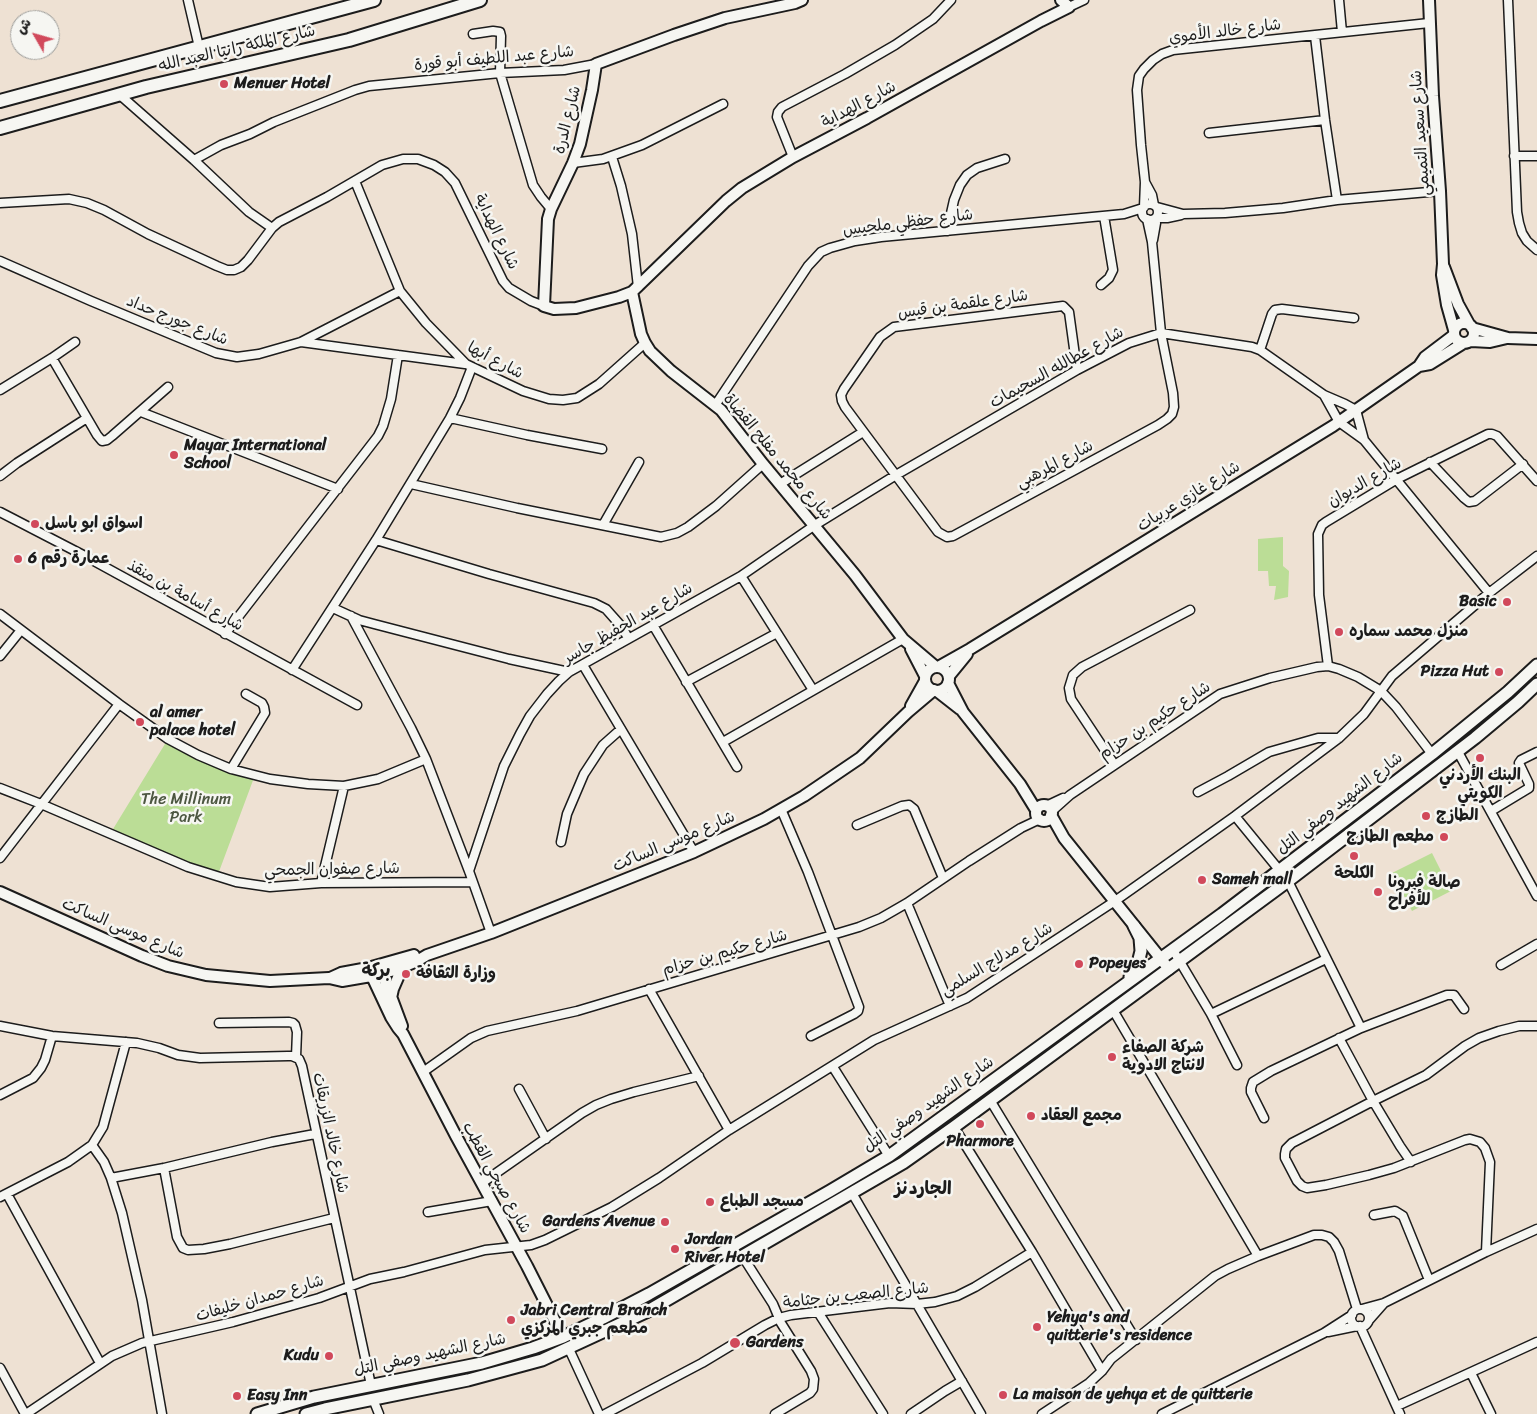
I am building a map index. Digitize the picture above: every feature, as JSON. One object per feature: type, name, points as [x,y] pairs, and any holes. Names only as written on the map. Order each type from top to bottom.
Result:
[{"type":"main road","name":"شارع الملكة رانيا العبد الله","points":[[0,102],[374,0]]},
{"type":"main road","name":"شارع الملكة رانيا العبد الله","points":[[0,128],[146,87],[349,40],[480,0]]},
{"type":"main road","name":"شارع الشهيد وصفي التل","points":[[257,1414],[314,1397],[441,1372],[509,1356],[563,1337],[649,1294],[889,1156],[1280,870],[1432,754],[1508,692],[1537,665]]},
{"type":"main road","name":"شارع الشهيد وصفي التل","points":[[306,1414],[325,1408],[468,1380],[542,1360],[569,1349],[646,1312],[903,1163],[1288,881],[1458,752],[1537,684]]},
{"type":"main road","points":[[1125,984],[1138,963],[1141,951],[1139,935],[1134,926]]},
{"type":"main road","points":[[464,1367],[468,1380]]},
{"type":"main road","points":[[441,1372],[445,1385]]},
{"type":"street","points":[[188,0],[199,47]]},
{"type":"street","name":"شارع عبد اللطيف أبو قورة","points":[[194,160],[221,145],[355,90],[380,84],[500,73],[564,70],[596,64],[725,18],[802,0]]},
{"type":"street","points":[[793,156],[777,118],[782,106],[845,74],[895,45],[933,19],[951,0]]},
{"type":"street","points":[[1061,0],[1069,7]]},
{"type":"street","name":"شارع الهداية","points":[[0,203],[69,199],[87,203],[148,234],[227,270],[234,270],[241,267],[248,260],[272,228],[279,222],[327,197],[375,168],[391,162],[412,158],[434,165],[444,172],[455,184],[508,288],[531,301],[554,309],[576,308],[619,297],[635,290],[735,194],[793,156],[876,114],[1041,21],[1084,0]]},
{"type":"street","points":[[1339,0],[1342,32]]},
{"type":"street","name":"شارع سعيد التميمي","points":[[1429,0],[1440,191],[1442,275],[1444,293],[1454,332]]},
{"type":"street","points":[[1508,0],[1518,223],[1527,241],[1537,250]]},
{"type":"street","name":"شارع خالد الأموي","points":[[1143,207],[1145,182],[1137,90],[1139,76],[1144,68],[1162,54],[1173,50],[1429,23]]},
{"type":"street","points":[[474,34],[500,32],[500,73],[534,184],[541,197],[551,208]]},
{"type":"street","points":[[1315,36],[1337,200]]},
{"type":"street","name":"شارع الدرة","points":[[544,306],[547,229],[551,208],[580,144],[596,64]]},
{"type":"street","points":[[120,95],[194,160],[249,212],[272,228]]},
{"type":"street","points":[[572,163],[612,157],[642,145],[723,104]]},
{"type":"street","points":[[1209,133],[1325,120]]},
{"type":"street","points":[[1514,156],[1537,156]]},
{"type":"street","points":[[612,157],[632,234],[635,290]]},
{"type":"street","points":[[947,231],[954,200],[960,185],[967,175],[977,168],[1005,159]]},
{"type":"street","name":"شارع أبها","points":[[355,180],[400,291],[426,323],[469,366],[523,391],[549,399],[563,400],[578,398],[599,384],[645,343]]},
{"type":"street","name":"شارع خالد الأموي","points":[[1145,182],[1155,206]]},
{"type":"street","name":"شارع حفظي ملحيس","points":[[716,404],[808,266],[821,252],[839,244],[855,240],[1124,214],[1150,218],[1174,217],[1183,214],[1225,213],[1283,208],[1337,200],[1440,191]]},
{"type":"street","points":[[1150,218],[1158,211],[1155,206],[1148,204],[1143,207],[1142,213],[1156,223],[1152,242],[1161,333]]},
{"type":"street","name":"شارع حفظي ملحيس","points":[[1155,206],[1183,214]]},
{"type":"street","name":"شارع حفظي ملحيس","points":[[1124,214],[1143,207]]},
{"type":"street","points":[[1101,285],[1109,278],[1113,270],[1104,216]]},
{"type":"street","name":"شارع جورج حداد","points":[[0,262],[227,356],[247,357],[301,342],[400,291]]},
{"type":"street","name":"شارع سعيد التميمي","points":[[1443,264],[1458,304],[1470,326]]},
{"type":"street","name":"شارع محمد مفلح القضاة","points":[[635,290],[645,343],[660,361],[716,404],[855,575],[905,641],[925,678]]},
{"type":"street","name":"شارع علقمة بن قيس","points":[[896,475],[842,401],[844,389],[880,337],[894,326],[1063,306],[1069,312],[1077,370]]},
{"type":"street","points":[[1260,350],[1275,310],[1282,309],[1354,318]]},
{"type":"street","points":[[1508,338],[1462,323],[1458,325],[1454,332],[1458,342],[1490,342],[1508,338],[1537,339]]},
{"type":"street","points":[[1466,342],[1474,335],[1470,326]]},
{"type":"street","name":"شارع غازي عربيات","points":[[937,667],[970,649],[1339,422],[1419,366],[1425,357],[1454,332]]},
{"type":"street","name":"شارع عطالله السحيمات","points":[[815,526],[896,475],[1077,370],[1129,343],[1161,333],[1252,347],[1260,350],[1324,395],[1356,410]]},
{"type":"street","name":"شارع المرهبي","points":[[896,475],[938,532],[947,537],[953,536],[1167,419],[1172,414],[1174,407],[1161,333]]},
{"type":"street","points":[[0,390],[75,342]]},
{"type":"street","points":[[292,670],[376,540],[450,418],[469,366],[301,342]]},
{"type":"street","name":"شارع غازي عربيات","points":[[1419,366],[1430,364],[1466,342]]},
{"type":"street","points":[[225,634],[378,436],[391,399],[398,355]]},
{"type":"street","points":[[52,358],[102,441],[107,440],[168,387]]},
{"type":"street","name":"شارع عطالله السحيمات","points":[[1324,395],[1339,422]]},
{"type":"street","points":[[1356,410],[1364,440]]},
{"type":"street","points":[[141,412],[338,489]]},
{"type":"street","points":[[0,476],[87,418]]},
{"type":"street","points":[[450,418],[602,449]]},
{"type":"street","points":[[1339,422],[1364,440],[1489,593]]},
{"type":"street","points":[[780,484],[864,432]]},
{"type":"street","name":"شارع الديوان","points":[[1328,666],[1320,595],[1318,534],[1326,522],[1397,479],[1484,435],[1492,434],[1497,436],[1537,481]]},
{"type":"street","points":[[603,525],[639,462]]},
{"type":"street","points":[[1430,462],[1469,502],[1475,500],[1522,464]]},
{"type":"street","points":[[410,484],[656,536],[669,536],[677,533],[716,506],[764,464]]},
{"type":"street","name":"شارع أسامة بن منقذ","points":[[0,512],[83,555],[357,705]]},
{"type":"street","name":"شارع عبد الحفيظ جاسر","points":[[469,872],[504,766],[530,716],[559,681],[569,672],[741,576],[815,526]]},
{"type":"street","points":[[376,540],[594,603],[606,609],[622,627],[628,638]]},
{"type":"street","points":[[1381,691],[1392,676],[1489,593],[1537,556]]},
{"type":"street","points":[[741,576],[813,690]]},
{"type":"street","points":[[333,608],[351,616],[404,632],[508,659],[569,672]]},
{"type":"street","points":[[1114,764],[1072,699],[1069,688],[1073,675],[1082,667],[1190,610]]},
{"type":"street","points":[[0,614],[119,704],[179,745],[231,769],[270,779],[344,786],[378,780],[426,760]]},
{"type":"street","points":[[351,616],[426,760],[491,933]]},
{"type":"street","points":[[653,625],[738,768]]},
{"type":"street","points":[[0,656],[21,630]]},
{"type":"street","points":[[686,682],[777,633]]},
{"type":"street","points":[[723,742],[813,690],[905,641]]},
{"type":"street","name":"شارع محمد مفلح القضاة","points":[[905,641],[937,667]]},
{"type":"street","name":"شارع غازي عربيات","points":[[948,680],[970,649]]},
{"type":"street","points":[[583,665],[694,852]]},
{"type":"street","name":"شارع حكيم بن حزام","points":[[423,1072],[471,1038],[487,1031],[577,1011],[832,936],[881,918],[908,903],[1220,694],[1270,678],[1328,666],[1358,677],[1381,691],[1396,707],[1432,754]]},
{"type":"street","points":[[963,712],[945,670],[937,667],[930,669],[925,678],[928,687],[936,690],[963,712],[1169,969]]},
{"type":"street","name":"شارع موسى الساكت","points":[[908,712],[925,678]]},
{"type":"street","points":[[936,690],[944,688],[948,680]]},
{"type":"street","name":"شارع موسى الساكت","points":[[381,969],[403,966],[417,961],[426,955],[491,933],[694,852],[764,819],[804,796],[860,758],[908,712],[936,690]]},
{"type":"street","name":"شارع مدلاج السلمي","points":[[516,1246],[545,1240],[612,1207],[659,1178],[729,1130],[874,1040],[985,988],[1115,901],[1339,738],[1364,714],[1381,691]]},
{"type":"street","points":[[231,769],[265,713],[262,703],[246,694]]},
{"type":"street","points":[[0,858],[119,704]]},
{"type":"street","points":[[561,842],[567,814],[584,774],[603,745],[621,729]]},
{"type":"street","points":[[1198,792],[1269,752],[1318,738],[1339,738]]},
{"type":"street","points":[[1458,752],[1537,896]]},
{"type":"street","points":[[1491,811],[1529,788],[1519,763],[1521,760],[1537,752]]},
{"type":"street","points":[[321,883],[344,786]]},
{"type":"street","name":"شارع صفوان الجمحي","points":[[0,788],[188,867],[217,877],[256,886],[270,887],[321,883],[472,882]]},
{"type":"street","points":[[857,825],[902,806],[909,805],[914,809],[943,878]]},
{"type":"street","points":[[781,809],[798,848],[859,1007],[858,1011],[854,1014],[811,1036]]},
{"type":"street","points":[[1234,816],[1280,870]]},
{"type":"street","points":[[1288,881],[1361,1028]]},
{"type":"street","name":"شارع موسى الساكت","points":[[0,892],[142,956],[206,976],[278,981],[329,978],[342,973],[370,972],[416,955],[426,955]]},
{"type":"street","points":[[908,903],[950,1006]]},
{"type":"street","points":[[1501,965],[1537,944]]},
{"type":"street","points":[[1173,950],[1237,1065]]},
{"type":"street","points":[[1210,1014],[1326,959]]},
{"type":"street","points":[[391,999],[393,989],[403,966]]},
{"type":"street","name":"شارع صبحي القطب","points":[[381,969],[403,1034]]},
{"type":"street","name":"شارع صبحي القطب","points":[[370,972],[391,1017],[403,1034],[563,1337]]},
{"type":"street","points":[[650,989],[729,1130]]},
{"type":"street","points":[[1264,1118],[1250,1092],[1250,1088],[1253,1082],[1271,1071],[1361,1028],[1451,994],[1455,996],[1464,1009]]},
{"type":"street","points":[[1113,1010],[1258,1256]]},
{"type":"street","points":[[219,1023],[293,1023],[296,1032],[296,1057]]},
{"type":"street","name":"شارع خالد الزريقات","points":[[0,1026],[52,1036],[148,1045],[178,1055],[200,1058],[296,1057],[301,1063],[371,1385]]},
{"type":"street","points":[[1486,1252],[1490,1162],[1486,1148],[1480,1142],[1470,1139],[1411,1162],[1369,1175],[1307,1188],[1298,1181],[1285,1158],[1286,1149],[1292,1143],[1426,1075],[1479,1038],[1519,1026],[1537,1026]]},
{"type":"street","points":[[0,1095],[33,1078],[45,1060],[52,1036]]},
{"type":"street","points":[[1339,1038],[1373,1101],[1411,1162]]},
{"type":"street","points":[[100,1363],[4,1196],[68,1162],[92,1145],[103,1127],[126,1042]]},
{"type":"street","points":[[833,1067],[889,1156]]},
{"type":"street","points":[[482,1183],[596,1105],[611,1099],[698,1076]]},
{"type":"street","points":[[519,1089],[546,1139]]},
{"type":"street","points":[[990,1100],[1136,1340]]},
{"type":"street","points":[[954,1127],[1032,1252],[1102,1371]]},
{"type":"street","points":[[111,1178],[315,1134]]},
{"type":"street","points":[[92,1145],[104,1162],[122,1213],[157,1378],[162,1414]]},
{"type":"street","points":[[164,1168],[177,1238],[183,1248],[188,1250],[230,1244],[334,1218]]},
{"type":"street","points":[[852,1193],[981,1414]]},
{"type":"street","points":[[428,1212],[492,1201]]},
{"type":"street","points":[[1374,1215],[1395,1211],[1403,1216],[1429,1280]]},
{"type":"street","points":[[1162,1414],[1324,1333],[1357,1311],[1384,1303],[1486,1252],[1537,1229]]},
{"type":"street","points":[[1042,1414],[1089,1383],[1111,1359],[1215,1276],[1258,1256],[1314,1235],[1329,1237],[1334,1242],[1357,1311],[1352,1322],[1359,1326],[1400,1414]]},
{"type":"street","name":"شارع حمدان خليفات","points":[[25,1414],[100,1363],[148,1341],[233,1322],[319,1298],[370,1279],[404,1272],[485,1250],[516,1246]]},
{"type":"street","name":"شارع الصعب بن جثامة","points":[[605,1414],[688,1371],[779,1318],[890,1303],[927,1304],[957,1296],[996,1275],[1032,1252]]},
{"type":"street","points":[[743,1257],[773,1304],[779,1318],[811,1371],[814,1383],[810,1393],[776,1414]]},
{"type":"street","points":[[1324,1333],[1366,1325],[1384,1303]]},
{"type":"street","points":[[1357,1311],[1367,1312],[1369,1320]]},
{"type":"street","points":[[818,1312],[882,1414]]},
{"type":"street","points":[[1397,1406],[1537,1342]]},
{"type":"street","points":[[569,1349],[599,1414]]},
{"type":"street","points":[[0,1368],[25,1414]]},
{"type":"street","points":[[1471,1373],[1491,1414]]},
{"type":"street","points":[[911,1414],[962,1382]]},
{"type":"street","points":[[373,1399],[379,1414]]},
{"type":"green space","points":[[1283,537],[1283,566],[1289,571],[1288,597],[1274,600],[1276,586],[1269,586],[1268,571],[1258,571],[1258,539]]},
{"type":"green space","name":"The Millinum Park","points":[[168,739],[255,775],[217,877],[110,834]]},
{"type":"green space","points":[[1432,853],[1451,891],[1412,911],[1392,873]]},
{"type":"place","name":"Menuer Hotel","points":[[224,84]]},
{"type":"place","name":"Mayar International School","points":[[174,455]]},
{"type":"place","name":"اسواق ابو باسل","points":[[35,524]]},
{"type":"place","name":"عمارة رقم 6","points":[[18,559]]},
{"type":"place","name":"Basic","points":[[1507,602]]},
{"type":"place","name":"منزل محمد سماره","points":[[1339,632]]},
{"type":"place","name":"Pizza Hut","points":[[1499,672]]},
{"type":"place","name":"al amer palace hotel","points":[[140,722]]},
{"type":"place","name":"البنك الأردني الكويتي","points":[[1480,758]]},
{"type":"place","name":"الطازج","points":[[1426,816]]},
{"type":"place","name":"مطعم الطازج","points":[[1444,837]]},
{"type":"place","name":"الكلحة","points":[[1354,856]]},
{"type":"place","name":"Sameh mall","points":[[1202,880]]},
{"type":"place","name":"صالة فيرونا للأفراح","points":[[1378,892]]},
{"type":"place","name":"Popeyes","points":[[1079,964]]},
{"type":"place","name":"وزارة الثقافة","points":[[406,974]]},
{"type":"place","name":"شركة الصفاء لانتاج الادوية","points":[[1112,1057]]},
{"type":"place","name":"مجمع العقاد","points":[[1031,1116]]},
{"type":"place","name":"Pharmore","points":[[980,1124]]},
{"type":"place","name":"مسجد الطباع","points":[[710,1202]]},
{"type":"place","name":"Gardens Avenue","points":[[665,1222]]},
{"type":"place","name":"Jordan River Hotel","points":[[675,1249]]},
{"type":"place","name":"Jabri Central Branch مطعم جبري المركزي","points":[[511,1320]]},
{"type":"place","name":"Yehya's and quitterie's residence","points":[[1037,1327]]},
{"type":"place","name":"Gardens","points":[[735,1343]]},
{"type":"place","name":"Kudu","points":[[329,1356]]},
{"type":"place","name":"La maison de yehya et de quitterie","points":[[1003,1395]]},
{"type":"place","name":"Easy Inn","points":[[237,1396]]},
{"type":"district","name":"بركة","points":[[376,971]]},
{"type":"district","name":"الجاردنز","points":[[923,1189]]}]
